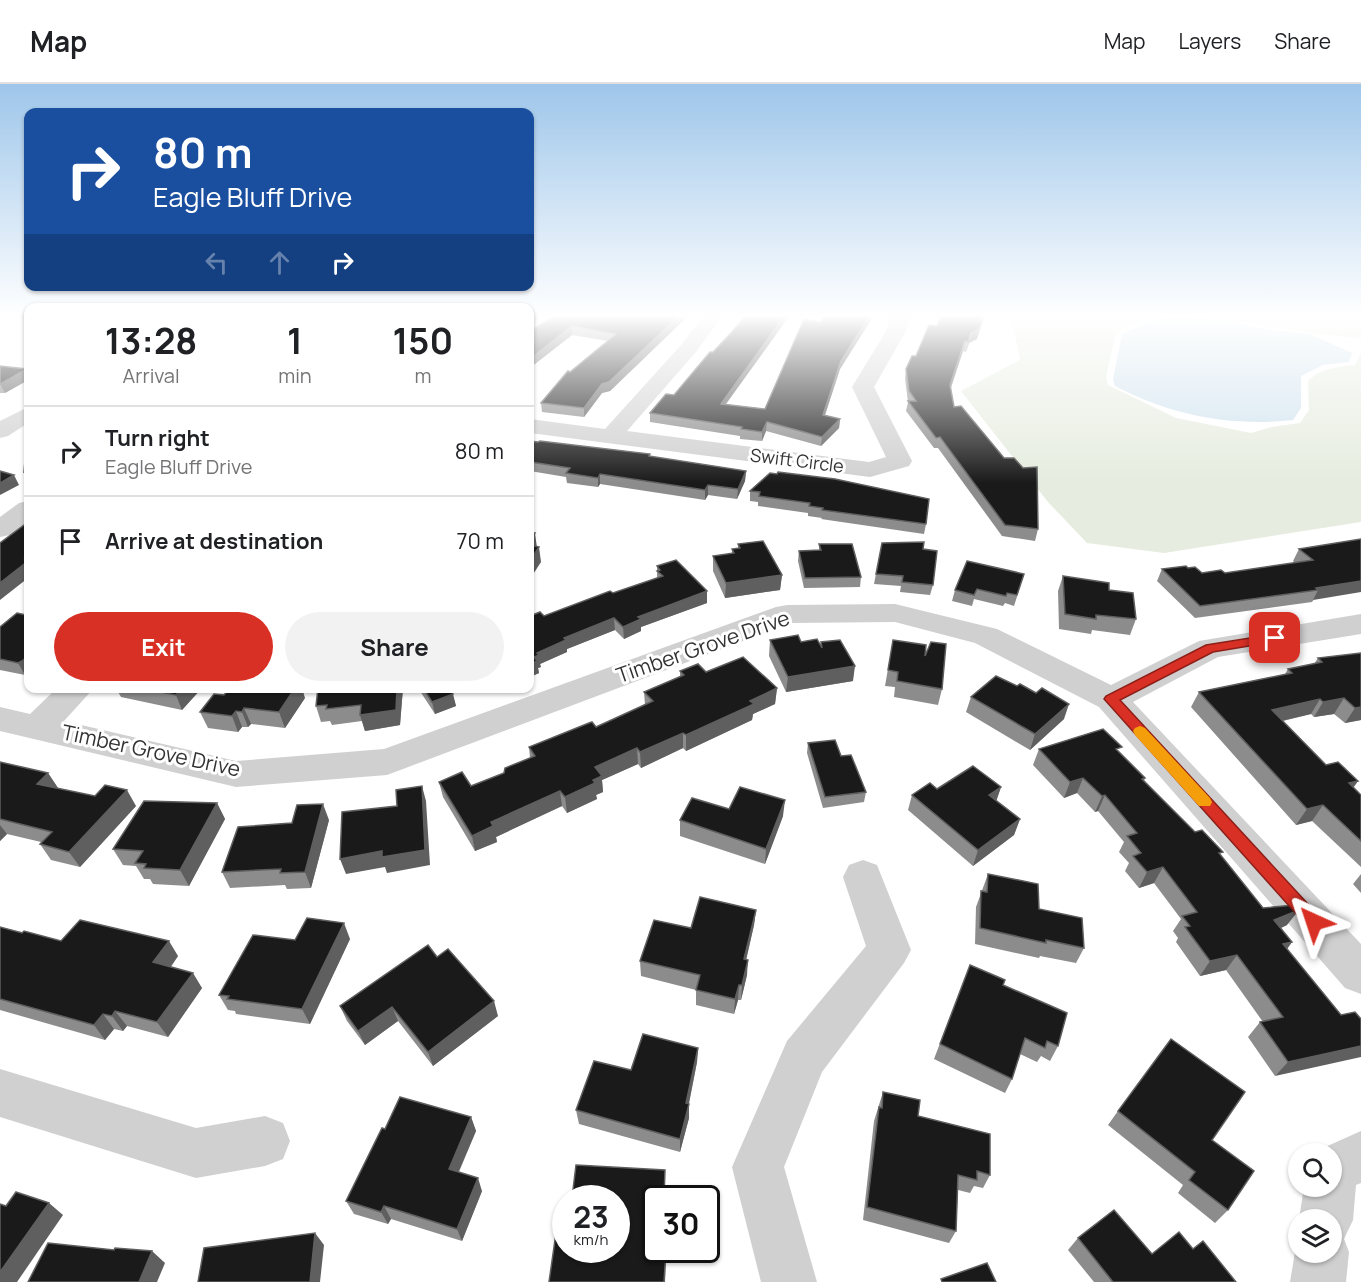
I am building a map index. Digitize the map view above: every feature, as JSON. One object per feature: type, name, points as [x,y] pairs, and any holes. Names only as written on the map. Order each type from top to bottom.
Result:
[{"type":"street","points":[[610,436],[668,371]]},
{"type":"street","name":"Swift Circle","points":[[534,426],[870,470],[900,461],[862,387],[872,371]]},
{"type":"street","points":[[0,409],[24,412]]},
{"type":"street","points":[[0,431],[24,416]]},
{"type":"street","points":[[0,529],[24,512]]},
{"type":"street","name":"Timber Grove Drive","points":[[0,720],[236,774],[387,762],[787,614],[895,613],[986,636],[1111,699],[1361,974]]},
{"type":"street","points":[[1111,699],[1210,648],[1361,624]]},
{"type":"street","points":[[37,727],[73,693]]},
{"type":"street","points":[[789,1282],[758,1167],[804,1057],[889,950],[863,876]]},
{"type":"street","points":[[0,1093],[196,1153],[265,1141]]},
{"type":"street","points":[[1342,1165],[1361,1156]]},
{"type":"street","points":[[1318,1282],[1321,1263]]},
{"type":"shaded area","points":[[999,371],[1107,371],[1108,385],[1176,418],[1251,433],[1300,423],[1309,410],[1308,381],[1313,377],[1324,371],[1361,371],[1361,522],[1164,553],[1087,543],[1048,502],[961,391]]},
{"type":"water","points":[[1115,371],[1311,371],[1301,376],[1301,408],[1293,420],[1270,422],[1224,420],[1157,405],[1115,386],[1113,379]]},
{"type":"building","points":[[0,371],[24,371],[0,384]]},
{"type":"building","points":[[568,371],[621,371],[609,382],[602,384],[584,408],[541,403]]},
{"type":"building","points":[[694,371],[745,371],[721,404],[765,409],[782,371],[838,371],[823,415],[840,419],[822,437],[767,422],[762,432],[650,413],[666,394],[674,395]]},
{"type":"building","points":[[906,371],[955,371],[950,385],[954,407],[961,406],[1004,458],[1014,458],[1023,468],[1037,467],[1038,529],[1005,525],[940,437],[936,438],[908,401],[916,401],[909,391]]},
{"type":"building","points":[[534,442],[650,454],[649,456],[746,471],[738,489],[708,485],[705,490],[600,474],[598,478],[566,473],[570,468],[534,463]]},
{"type":"building","points":[[0,471],[14,475],[0,483]]},
{"type":"building","points":[[778,472],[835,479],[929,499],[926,524],[822,510],[823,508],[809,506],[810,503],[759,496],[760,492],[750,491],[770,473],[777,474]]},
{"type":"building","points":[[24,525],[24,564],[0,583],[0,543]]},
{"type":"building","points":[[1361,539],[1361,581],[1316,588],[1318,590],[1200,606],[1162,569],[1186,566],[1195,567],[1202,573],[1221,570],[1225,573],[1313,560],[1299,549]]},
{"type":"building","points":[[763,541],[782,575],[726,583],[713,556],[734,553],[732,549],[740,548],[738,544]]},
{"type":"building","points":[[924,542],[923,549],[937,551],[933,585],[902,582],[903,576],[876,574],[882,543]]},
{"type":"building","points":[[819,544],[852,544],[861,577],[805,578],[799,551],[821,550]]},
{"type":"building","points":[[676,560],[707,591],[638,617],[641,619],[623,627],[614,618],[564,638],[566,640],[537,653],[539,655],[534,657],[534,614],[540,612],[544,616],[610,591],[613,593],[663,576],[657,571],[660,570],[657,566]]},
{"type":"building","points":[[967,561],[1024,574],[1017,595],[1007,593],[1006,596],[977,589],[974,595],[955,590]]},
{"type":"building","points":[[1063,576],[1109,583],[1109,590],[1133,593],[1136,619],[1096,615],[1096,619],[1065,614]]},
{"type":"building","points":[[17,613],[24,615],[24,659],[22,661],[18,663],[0,659],[0,627]]},
{"type":"building","points":[[798,635],[801,642],[817,639],[822,648],[821,642],[840,640],[855,666],[788,677],[770,640]]},
{"type":"building","points":[[893,640],[926,645],[925,656],[931,642],[946,644],[942,689],[897,681],[898,672],[888,670]]},
{"type":"building","points":[[1361,653],[1361,707],[1355,708],[1344,698],[1323,702],[1320,699],[1272,710],[1326,765],[1338,762],[1358,781],[1349,783],[1361,795],[1361,841],[1323,805],[1307,809],[1199,692],[1292,673],[1288,669],[1322,662],[1318,658]]},
{"type":"building","points":[[743,657],[777,688],[750,701],[754,704],[686,735],[683,733],[640,752],[637,748],[595,767],[602,776],[593,780],[595,783],[565,797],[560,791],[491,822],[493,826],[472,836],[439,782],[462,772],[471,786],[504,773],[505,768],[535,756],[529,747],[592,722],[596,727],[653,701],[644,692],[684,675],[680,671],[698,664],[706,672]]},
{"type":"building","points":[[996,676],[1017,686],[1020,684],[1036,693],[1042,688],[1069,704],[1035,734],[971,697]]},
{"type":"building","points":[[226,693],[292,693],[279,712],[244,708],[242,712],[236,711],[232,716],[200,712],[214,694],[224,695]]},
{"type":"building","points":[[317,693],[397,693],[396,710],[360,715],[361,705],[326,709],[327,705],[316,706]]},
{"type":"building","points":[[426,693],[453,694],[432,702]]},
{"type":"building","points":[[1103,729],[1122,747],[1116,749],[1145,778],[1142,779],[1195,832],[1202,830],[1223,852],[1219,853],[1263,908],[1294,905],[1299,910],[1274,920],[1292,942],[1283,944],[1341,1015],[1355,1012],[1361,1019],[1361,1046],[1288,1062],[1260,1022],[1283,1017],[1237,955],[1210,961],[1185,927],[1190,926],[1182,916],[1197,912],[1163,867],[1147,872],[1133,856],[1141,853],[1127,836],[1137,833],[1105,795],[1102,796],[1083,778],[1070,782],[1039,749]]},
{"type":"building","points":[[835,740],[841,756],[851,755],[866,792],[825,797],[808,743]]},
{"type":"building","points":[[0,762],[48,773],[37,784],[95,796],[105,785],[127,790],[69,852],[40,844],[52,832],[0,819]]},
{"type":"building","points":[[973,766],[1001,787],[989,795],[1020,819],[978,850],[912,795],[930,783],[937,789]]},
{"type":"building","points":[[422,786],[425,850],[382,857],[382,851],[340,859],[342,812],[397,806],[396,790]]},
{"type":"building","points":[[740,787],[785,800],[766,849],[680,820],[692,798],[729,809]]},
{"type":"building","points":[[144,801],[217,803],[180,870],[144,868],[146,864],[135,863],[143,851],[113,849]]},
{"type":"building","points":[[323,804],[305,872],[280,873],[281,869],[222,872],[238,827],[292,823],[297,805]]},
{"type":"building","points":[[988,874],[1038,884],[1039,909],[1082,918],[1084,948],[1046,940],[1046,943],[980,928],[981,891],[987,892]]},
{"type":"building","points":[[700,897],[756,910],[744,959],[748,960],[742,985],[739,985],[735,999],[696,990],[700,975],[640,961],[654,920],[691,928]]},
{"type":"building","points":[[307,918],[344,923],[302,1009],[227,999],[229,996],[219,995],[253,935],[295,940]]},
{"type":"building","points":[[80,920],[169,941],[153,962],[193,973],[157,1022],[115,1011],[112,1016],[103,1014],[94,1025],[0,999],[0,927],[61,941]]},
{"type":"building","points":[[428,945],[437,957],[448,949],[494,1001],[428,1052],[392,1007],[358,1031],[340,1006]]},
{"type":"building","points":[[970,965],[1005,980],[1003,985],[1067,1013],[1058,1046],[1047,1041],[1045,1048],[1025,1038],[1012,1079],[940,1044]]},
{"type":"building","points":[[643,1034],[698,1048],[686,1103],[689,1104],[680,1139],[576,1110],[594,1061],[631,1070]]},
{"type":"building","points":[[1171,1039],[1245,1092],[1212,1140],[1254,1171],[1228,1210],[1189,1180],[1195,1172],[1118,1111]]},
{"type":"building","points":[[883,1092],[920,1100],[918,1116],[990,1134],[990,1175],[977,1171],[977,1180],[958,1175],[956,1231],[867,1207],[879,1107],[882,1108]]},
{"type":"building","points":[[400,1097],[471,1117],[449,1169],[478,1178],[457,1229],[384,1206],[381,1212],[346,1201]]},
{"type":"building","points":[[576,1165],[665,1170],[664,1185],[642,1185],[642,1263],[665,1263],[664,1282],[549,1282],[552,1261],[552,1263],[630,1263],[630,1185],[574,1185]]},
{"type":"building","points":[[16,1192],[49,1203],[0,1272],[0,1204],[6,1206]]},
{"type":"building","points":[[1114,1210],[1152,1254],[1179,1232],[1193,1249],[1203,1241],[1236,1282],[1113,1282],[1078,1238]]},
{"type":"building","points":[[315,1233],[310,1282],[198,1282],[204,1248]]},
{"type":"building","points":[[48,1243],[114,1250],[115,1248],[152,1251],[139,1282],[28,1282]]},
{"type":"building","points":[[987,1263],[996,1282],[942,1282],[941,1279]]},
{"type":"slow traffic","points":[[1140,731],[1205,802]]},
{"type":"route","points":[[1275,638],[1210,648],[1111,699],[1314,922]]}]
